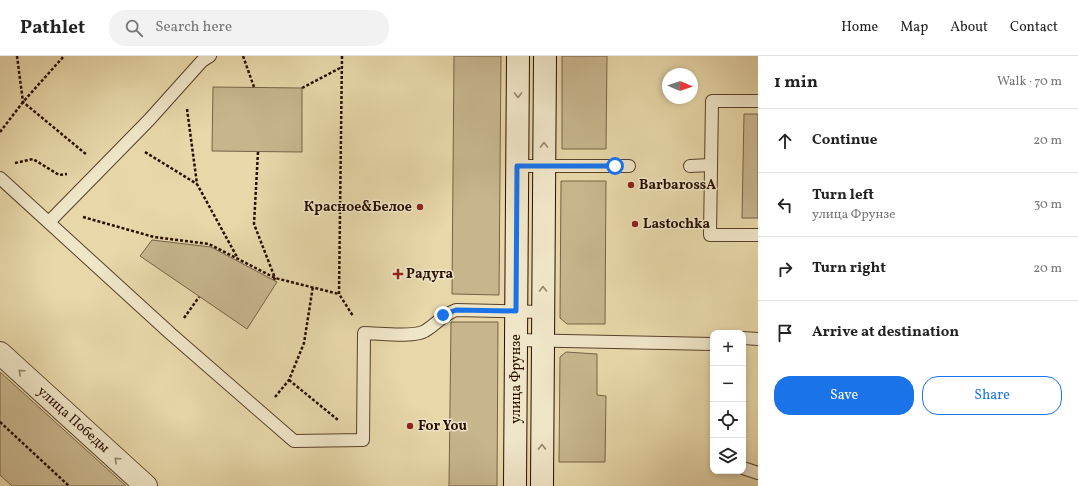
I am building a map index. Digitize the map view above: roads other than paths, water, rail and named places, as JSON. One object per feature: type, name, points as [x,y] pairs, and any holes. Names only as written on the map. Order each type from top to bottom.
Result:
[{"type":"street","name":"улица Фрунзе","points":[[515,486],[518,56]]},
{"type":"street","name":"улица Фрунзе","points":[[542,486],[545,56]]},
{"type":"street","name":"улица Победы","points":[[0,353],[146,486]]},
{"type":"lane","points":[[49,222],[103,169],[202,61],[210,56]]},
{"type":"lane","points":[[758,101],[712,101],[710,235],[758,235]]},
{"type":"lane","points":[[690,166],[712,165]]},
{"type":"lane","points":[[517,166],[629,166]]},
{"type":"lane","points":[[0,178],[172,334],[294,441],[363,440],[364,333],[412,334],[425,332],[443,315],[456,310],[543,312]]},
{"type":"lane","points":[[746,338],[758,339]]},
{"type":"lane","points":[[516,340],[710,344]]},
{"type":"lane","points":[[746,469],[758,473]]},
{"type":"place","name":"BarbarossA","points":[[631,185]]},
{"type":"place","name":"Красное&Белое","points":[[420,207]]},
{"type":"place","name":"Lastochka","points":[[635,224]]},
{"type":"place","name":"Радуга","points":[[398,274]]},
{"type":"place","name":"For You","points":[[410,426]]}]
